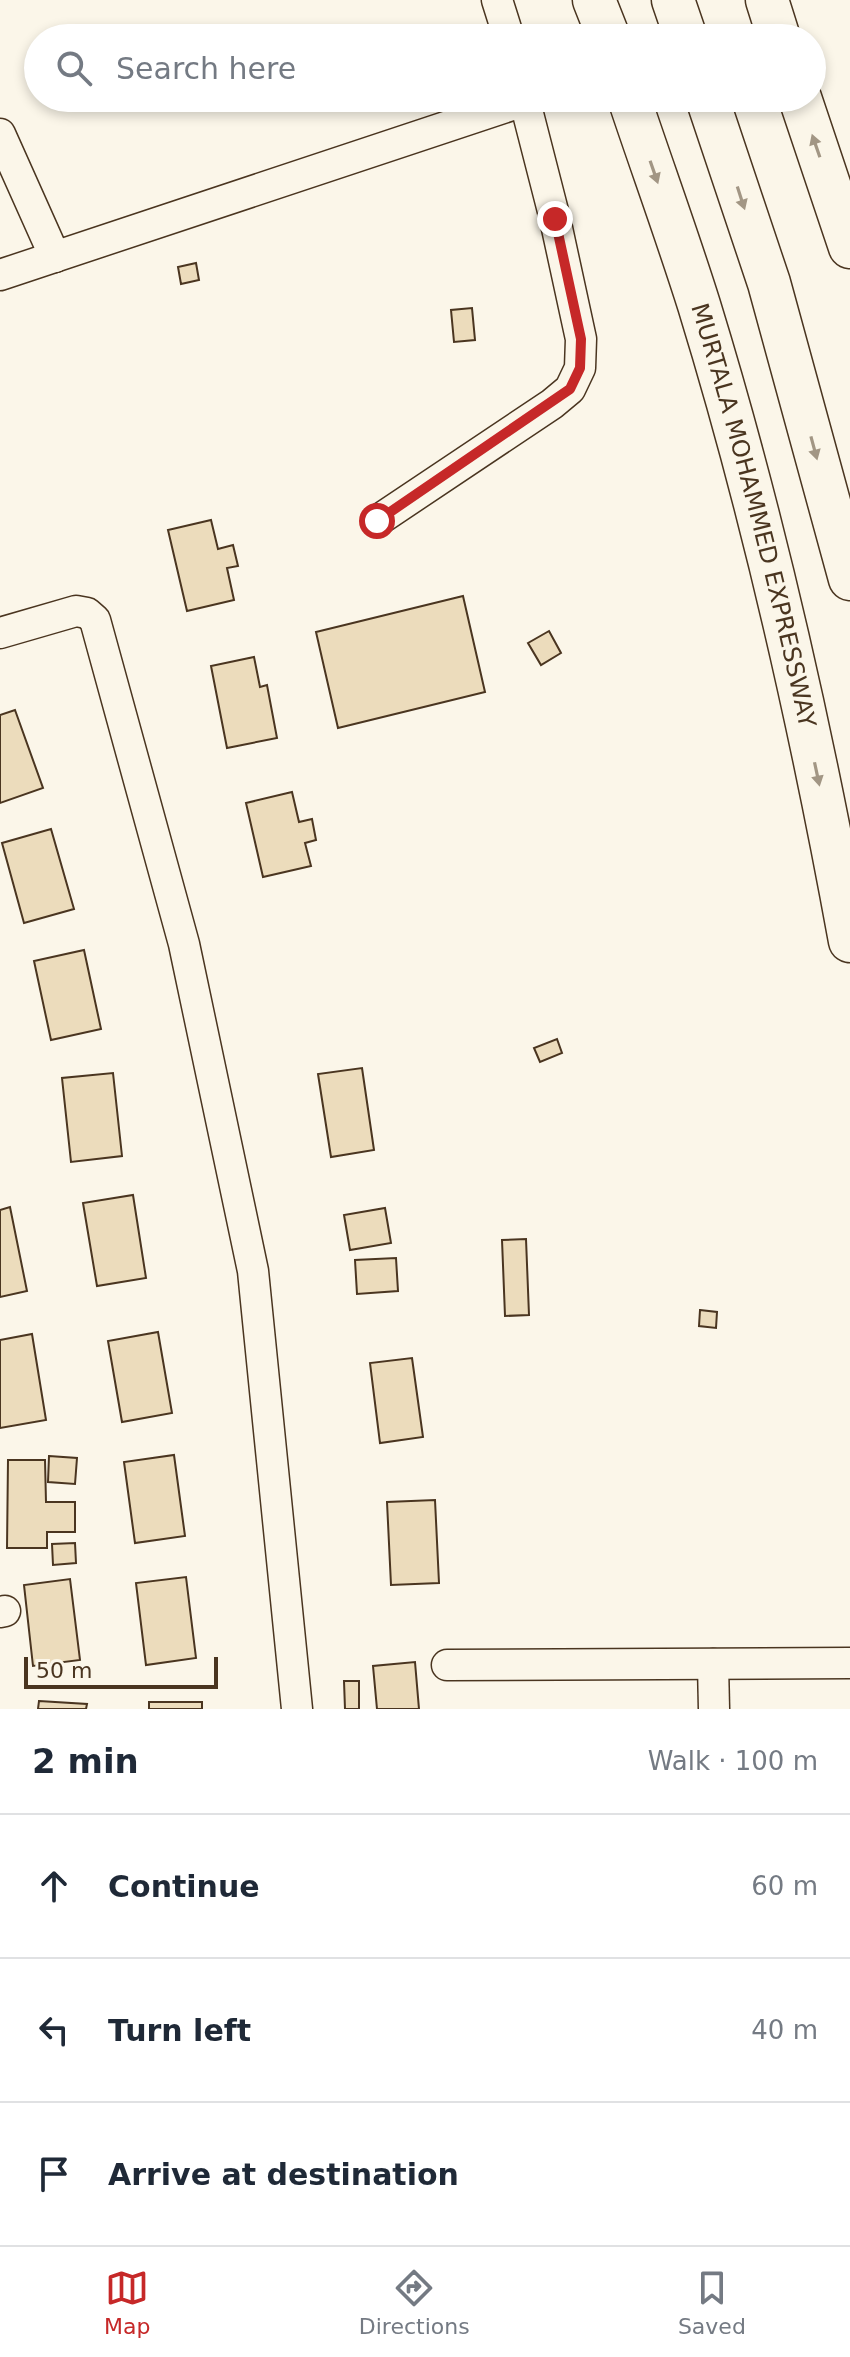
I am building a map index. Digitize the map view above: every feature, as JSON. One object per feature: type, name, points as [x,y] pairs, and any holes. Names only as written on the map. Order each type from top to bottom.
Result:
[{"type":"highway","points":[[594,0],[603,24]]},
{"type":"highway","points":[[673,0],[681,24]]},
{"type":"highway","points":[[767,0],[775,24]]},
{"type":"highway","name":"MURTALA MOHAMMED EXPRESSWAY","points":[[634,112],[699,305],[775,582],[850,941]]},
{"type":"highway","points":[[712,112],[769,283],[850,579]]},
{"type":"highway","points":[[805,112],[850,247]]},
{"type":"street","points":[[497,0],[505,24]]},
{"type":"street","points":[[0,275],[485,112]]},
{"type":"street","points":[[377,521],[552,404],[570,389],[580,368],[581,339],[527,112]]},
{"type":"street","points":[[0,134],[55,257]]},
{"type":"street","points":[[0,633],[76,611],[87,613],[95,620],[184,944],[253,1271],[297,1709]]},
{"type":"street","points":[[447,1665],[850,1663]]},
{"type":"street","points":[[713,1664],[714,1709]]},
{"type":"building","points":[[196,263],[199,280],[181,284],[178,267]]},
{"type":"building","points":[[472,308],[475,340],[454,342],[451,310]]},
{"type":"building","points":[[211,520],[218,549],[233,545],[238,566],[227,568],[234,600],[187,611],[168,530]]},
{"type":"building","points":[[463,596],[485,692],[338,728],[316,632]]},
{"type":"building","points":[[549,631],[561,653],[541,665],[528,643]]},
{"type":"building","points":[[254,657],[260,687],[267,685],[277,738],[227,748],[211,666]]},
{"type":"building","points":[[15,710],[43,788],[0,803],[0,715]]},
{"type":"building","points":[[292,792],[299,822],[312,819],[316,840],[305,843],[311,866],[263,877],[246,803]]},
{"type":"building","points":[[51,829],[74,909],[24,923],[2,843]]},
{"type":"building","points":[[84,950],[101,1029],[51,1040],[34,961]]},
{"type":"building","points":[[557,1039],[562,1053],[540,1062],[534,1048]]},
{"type":"building","points":[[362,1068],[374,1150],[331,1157],[318,1074]]},
{"type":"building","points":[[113,1073],[122,1156],[71,1162],[62,1078]]},
{"type":"building","points":[[133,1195],[146,1278],[97,1286],[83,1203]]},
{"type":"building","points":[[10,1207],[27,1291],[0,1297],[0,1210]]},
{"type":"building","points":[[385,1208],[391,1243],[350,1250],[344,1215]]},
{"type":"building","points":[[526,1239],[529,1315],[505,1316],[502,1240]]},
{"type":"building","points":[[396,1258],[398,1291],[357,1294],[355,1260]]},
{"type":"building","points":[[700,1310],[717,1312],[716,1328],[699,1326]]},
{"type":"building","points":[[158,1332],[172,1413],[122,1422],[108,1341]]},
{"type":"building","points":[[32,1334],[46,1420],[0,1428],[0,1340]]},
{"type":"building","points":[[412,1358],[423,1437],[380,1443],[370,1363]]},
{"type":"building","points":[[174,1455],[185,1536],[135,1543],[124,1462]]},
{"type":"building","points":[[49,1456],[77,1458],[75,1484],[48,1482]]},
{"type":"building","points":[[8,1460],[45,1460],[46,1502],[75,1502],[75,1532],[47,1532],[47,1548],[7,1548]]},
{"type":"building","points":[[435,1500],[439,1583],[391,1585],[387,1502]]},
{"type":"building","points":[[75,1543],[76,1563],[53,1565],[52,1544]]},
{"type":"building","points":[[186,1577],[196,1658],[146,1665],[136,1583]]},
{"type":"building","points":[[70,1579],[80,1660],[33,1666],[24,1585]]},
{"type":"building","points":[[415,1662],[419,1709],[377,1709],[373,1666]]},
{"type":"building","points":[[344,1681],[359,1681],[359,1709],[345,1709]]},
{"type":"building","points":[[39,1701],[87,1704],[86,1709],[38,1709]]},
{"type":"building","points":[[149,1702],[202,1702],[202,1709],[149,1709]]},
{"type":"route","points":[[377,521],[570,389],[580,368],[581,339],[555,219]]}]
